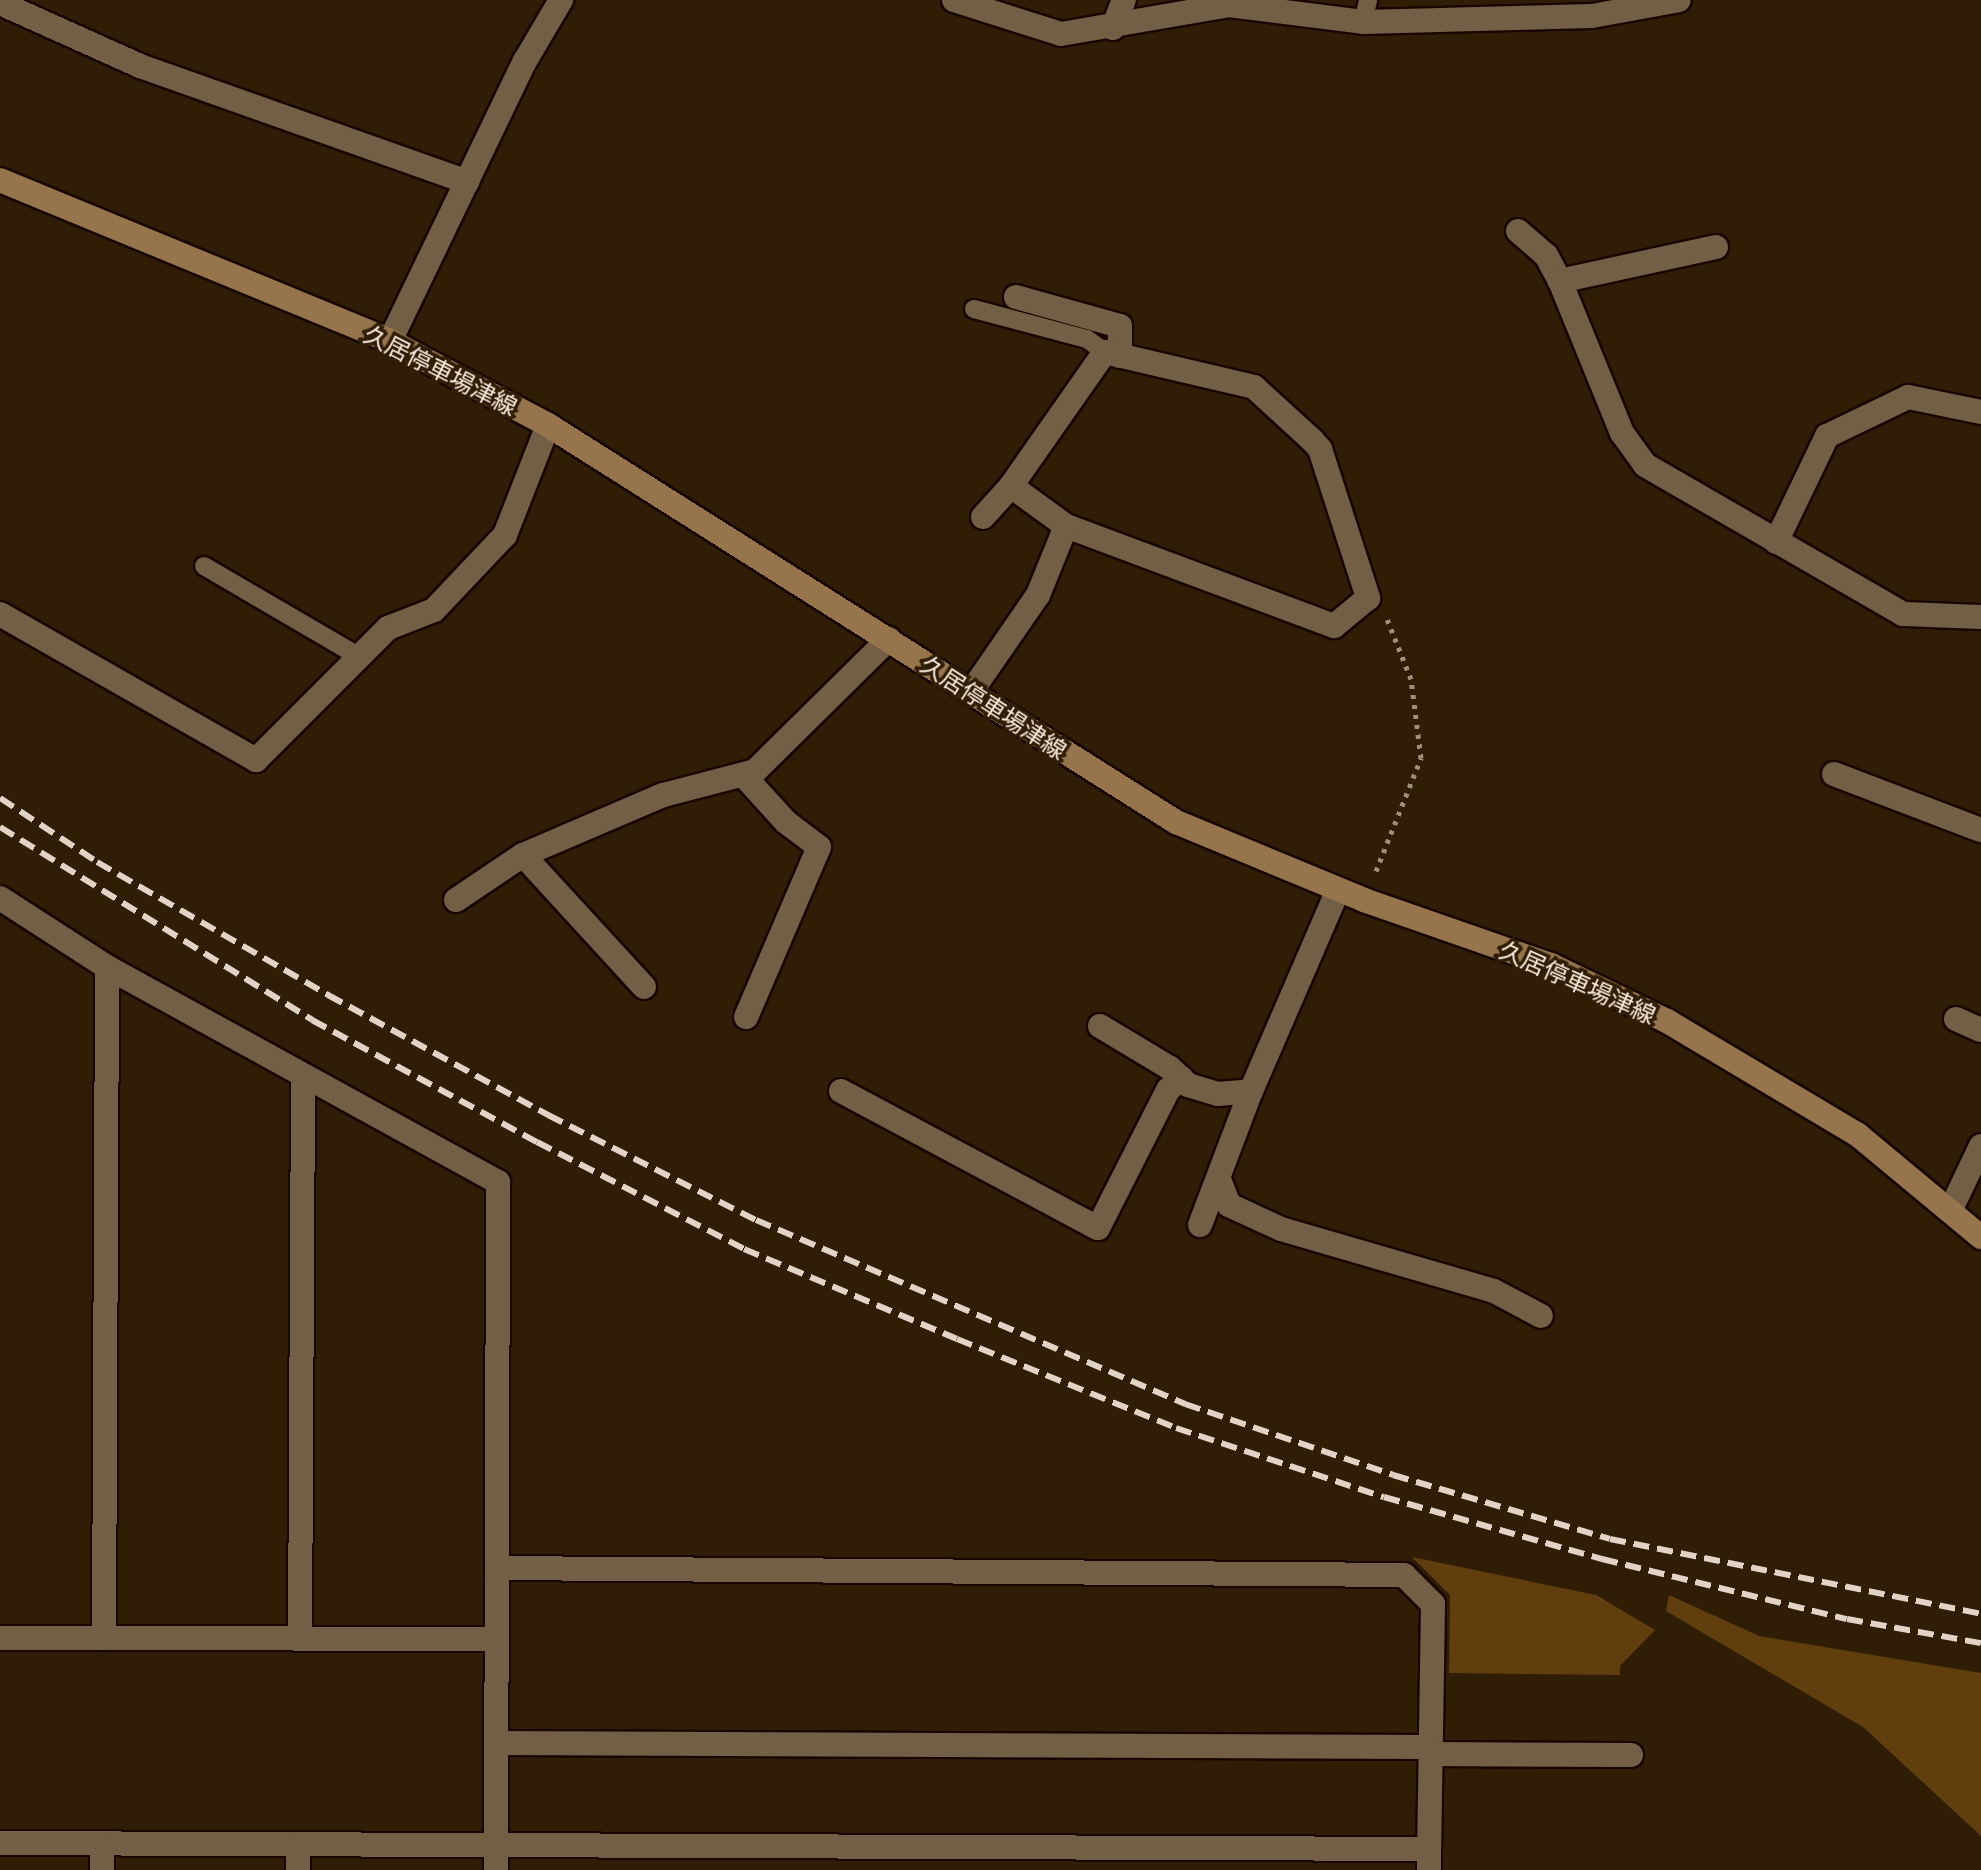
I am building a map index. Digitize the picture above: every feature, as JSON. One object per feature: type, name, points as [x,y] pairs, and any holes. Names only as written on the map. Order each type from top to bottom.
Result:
[{"type":"main road","name":"久居停車場津線","points":[[0,180],[390,341],[548,425],[1176,822],[1364,900],[1551,965],[1667,1021],[1805,1099],[1981,1237]]},
{"type":"street","points":[[390,341],[467,182],[561,0]]},
{"type":"street","points":[[954,0],[1042,32],[1113,28],[1165,12],[1229,5],[1365,11],[1594,8],[1679,0]]},
{"type":"street","points":[[1113,28],[1124,0]]},
{"type":"street","points":[[0,3],[140,66],[467,182]]},
{"type":"street","points":[[1518,231],[1546,255],[1560,281],[1622,433],[1645,465],[1903,614],[1981,617]]},
{"type":"street","points":[[1560,281],[1716,247]]},
{"type":"street","points":[[983,517],[1011,486],[1112,354],[1120,326],[1016,297]]},
{"type":"street","points":[[1011,486],[1066,526],[1334,626],[1368,598],[1325,464],[1312,440],[1254,387],[1112,354]]},
{"type":"street","points":[[1776,542],[1827,436],[1908,397],[1981,412]]},
{"type":"street","points":[[0,614],[256,760],[388,628],[434,610],[505,535],[548,425]]},
{"type":"street","points":[[971,692],[1038,595],[1066,526]]},
{"type":"street","points":[[456,900],[523,855],[663,795],[745,777],[889,639]]},
{"type":"street","points":[[1834,774],[1981,830]]},
{"type":"street","points":[[745,777],[786,822],[819,847],[746,1017]]},
{"type":"street","points":[[523,855],[644,987]]},
{"type":"street","points":[[1200,1225],[1251,1091],[1338,890]]},
{"type":"street","points":[[0,898],[107,967],[498,1182],[496,1859]]},
{"type":"street","points":[[104,1638],[107,967]]},
{"type":"street","points":[[1956,1019],[1981,1030]]},
{"type":"street","points":[[1100,1026],[1181,1078],[1218,1094],[1251,1091]]},
{"type":"street","points":[[300,1639],[303,1076]]},
{"type":"street","points":[[841,1091],[1098,1228],[1168,1090],[1181,1078]]},
{"type":"street","points":[[1950,1211],[1981,1146]]},
{"type":"street","points":[[1219,1179],[1229,1205],[1281,1229],[1494,1291],[1541,1316]]},
{"type":"street","points":[[0,1843],[298,1845],[496,1859],[1429,1859],[1433,1604],[1404,1575],[497,1568]]},
{"type":"street","points":[[0,1638],[497,1639]]},
{"type":"street","points":[[497,1743],[1431,1750],[1631,1755]]},
{"type":"street","points":[[102,1844],[102,1870]]},
{"type":"street","points":[[298,1845],[298,1870]]},
{"type":"lane","points":[[974,309],[1087,339],[1112,354]]},
{"type":"lane","points":[[204,566],[360,657]]},
{"type":"path","points":[[1364,900],[1421,758],[1411,679],[1384,612],[1368,598]]},
{"type":"shaded area","points":[[1412,1557],[1596,1595],[1655,1630],[1620,1666],[1620,1675],[1449,1673],[1450,1595]]},
{"type":"shaded area","points":[[1669,1595],[1759,1636],[1981,1673],[1981,1836],[1863,1727],[1666,1611]]},
{"type":"railway","points":[[0,798],[97,862],[328,995],[548,1115],[756,1220],[1185,1404],[1393,1475],[1610,1539],[1981,1614]]},
{"type":"railway","points":[[0,827],[312,1020],[537,1142],[744,1249],[957,1339],[1176,1428],[1384,1497],[1602,1559],[1847,1619],[1981,1643]]}]
